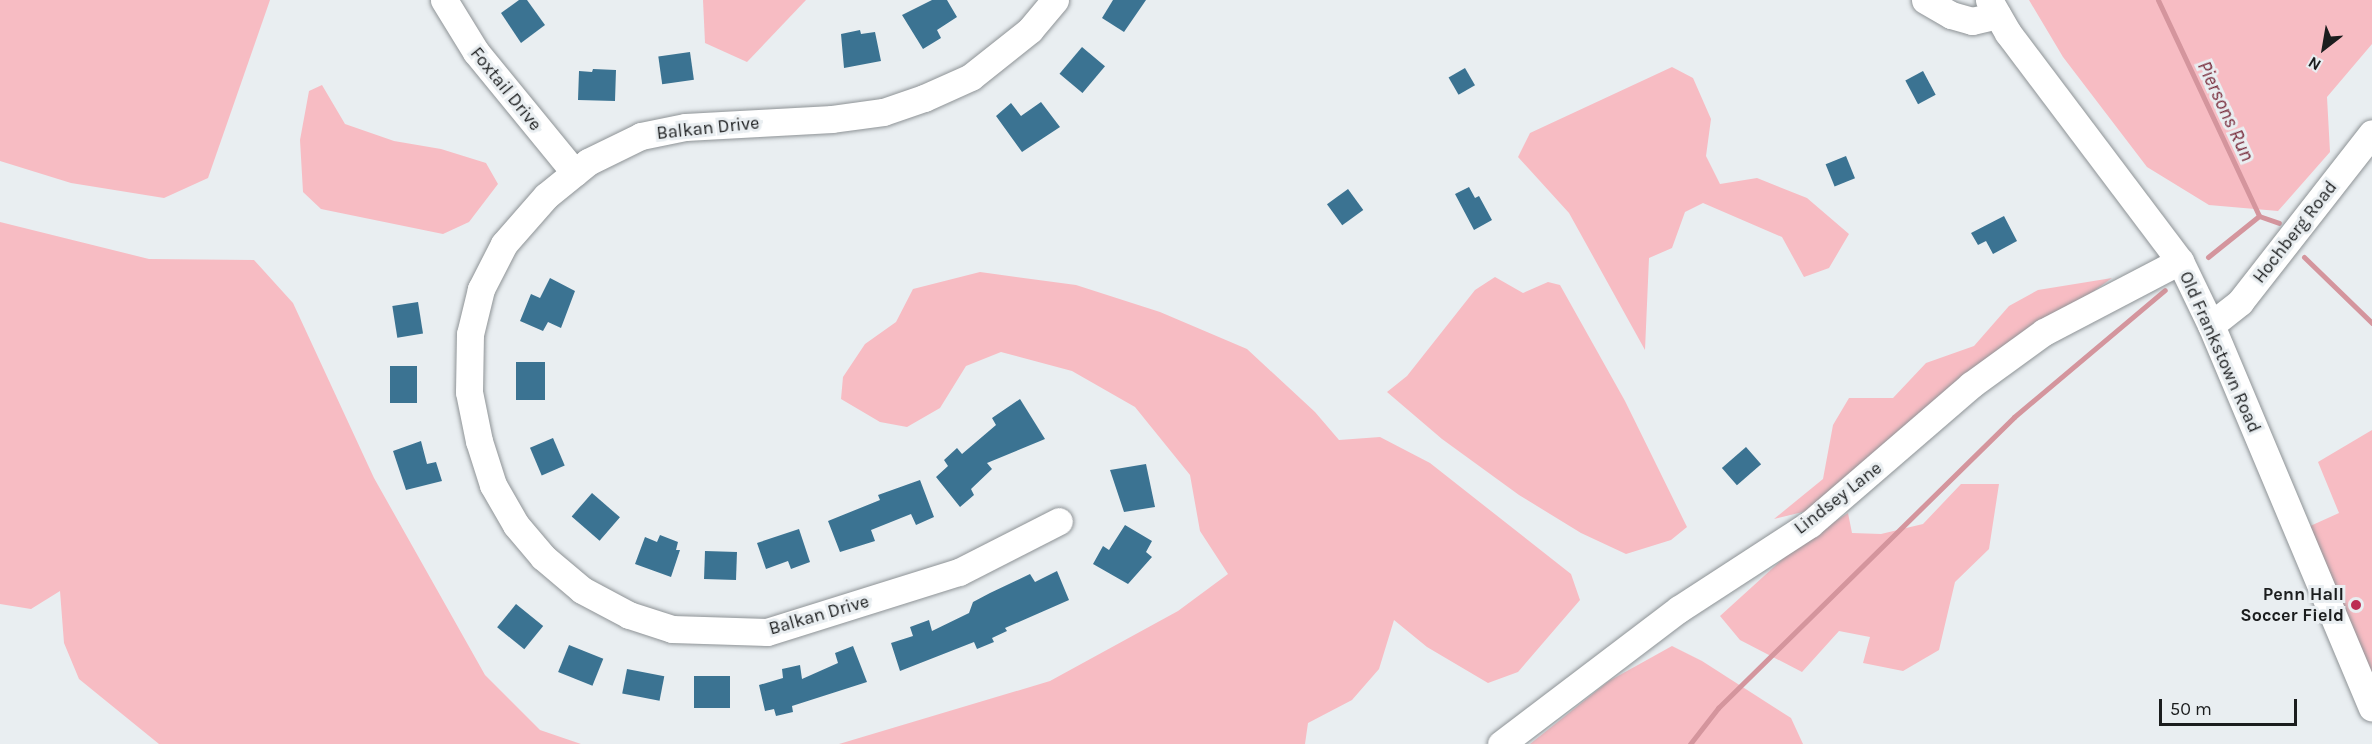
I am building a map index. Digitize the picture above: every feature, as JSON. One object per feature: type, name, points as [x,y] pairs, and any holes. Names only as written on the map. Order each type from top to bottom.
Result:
[{"type":"street","name":"Foxtail Drive","points":[[444,0],[476,52],[575,173]]},
{"type":"street","name":"Balkan Drive","points":[[1055,0],[1030,30],[971,77],[924,98],[883,112],[832,119],[685,127],[641,136],[606,151],[546,196],[504,244],[481,289],[470,334],[470,392],[479,441],[493,485],[516,525],[543,557],[582,590],[629,615],[672,629],[767,632],[959,572],[1059,521]]},
{"type":"street","points":[[1925,0],[1951,15],[1972,21],[1993,7]]},
{"type":"street","name":"Old Frankstown Road","points":[[1993,7],[2180,261],[2211,325],[2372,708]]},
{"type":"street","name":"Hochberg Road","points":[[2211,325],[2240,302],[2372,133]]},
{"type":"street","name":"Lindsey Lane","points":[[1501,744],[1679,609],[1810,524],[1971,385],[2044,332],[2180,261]]},
{"type":"shaded area","points":[[0,0],[270,0],[208,178],[164,198],[71,183],[0,161]]},
{"type":"shaded area","points":[[703,0],[806,0],[747,62],[705,43]]},
{"type":"shaded area","points":[[2029,0],[2372,0],[2372,44],[2327,97],[2330,152],[2278,211],[2209,205],[2147,167],[2063,57]]},
{"type":"shaded area","points":[[1672,67],[1693,78],[1711,119],[1706,156],[1720,184],[1757,178],[1807,198],[1849,234],[1829,268],[1804,277],[1782,237],[1703,203],[1685,212],[1672,248],[1649,258],[1645,350],[1569,213],[1518,157],[1530,133]]},
{"type":"shaded area","points":[[322,85],[345,124],[394,141],[441,149],[486,163],[498,184],[469,222],[443,234],[321,209],[303,192],[300,140],[309,91]]},
{"type":"shaded area","points":[[0,222],[149,259],[254,260],[293,303],[374,478],[485,675],[540,730],[581,744],[159,744],[79,679],[64,643],[60,591],[31,609],[0,604]]},
{"type":"shaded area","points":[[980,272],[1076,285],[1160,312],[1247,349],[1315,412],[1339,440],[1380,437],[1430,463],[1571,574],[1580,600],[1518,672],[1488,683],[1427,647],[1394,620],[1379,669],[1352,700],[1308,723],[1305,744],[839,744],[1050,681],[1178,611],[1228,574],[1200,531],[1190,475],[1135,407],[1072,371],[1001,352],[966,366],[940,408],[907,427],[880,422],[841,399],[843,377],[865,344],[896,322],[913,289]]},
{"type":"shaded area","points":[[1495,277],[1523,293],[1548,282],[1560,285],[1625,401],[1687,527],[1671,540],[1626,554],[1581,533],[1519,495],[1442,439],[1387,392],[1407,376],[1475,290]]},
{"type":"shaded area","points":[[2112,278],[1910,423],[1811,510],[1774,519],[1823,479],[1833,425],[1849,398],[1893,398],[1926,363],[1974,346],[2009,306],[2038,290]]},
{"type":"shaded area","name":"Penn Hall Soccer Field","points":[[2372,430],[2372,683],[2308,527],[2339,513],[2318,462]]},
{"type":"shaded area","points":[[1961,484],[1999,484],[1989,549],[1955,582],[1939,650],[1903,671],[1863,663],[1870,637],[1839,631],[1802,672],[1740,640],[1720,616],[1797,546],[1848,513],[1852,533],[1881,534],[1923,524]]},
{"type":"shaded area","points":[[1672,646],[1702,661],[1791,718],[1803,744],[1530,744],[1609,681]]},
{"type":"building","points":[[519,0],[527,0],[545,25],[521,43],[501,13]]},
{"type":"building","points":[[932,0],[947,0],[957,17],[937,30],[941,38],[923,49],[902,15]]},
{"type":"building","points":[[1113,0],[1146,0],[1124,32],[1102,18]]},
{"type":"building","points":[[860,30],[861,34],[875,32],[881,61],[844,68],[841,34]]},
{"type":"building","points":[[1082,47],[1105,66],[1082,93],[1060,74]]},
{"type":"building","points":[[690,52],[694,80],[662,84],[658,56]]},
{"type":"building","points":[[1465,68],[1475,85],[1459,95],[1449,78]]},
{"type":"building","points":[[593,69],[616,70],[615,101],[578,100],[579,71],[592,72]]},
{"type":"building","points":[[1923,71],[1936,95],[1918,104],[1905,80]]},
{"type":"building","points":[[1041,102],[1060,127],[1022,152],[996,116],[1011,103],[1021,116]]},
{"type":"building","points":[[1846,156],[1855,178],[1835,186],[1826,164]]},
{"type":"building","points":[[1469,187],[1475,198],[1479,196],[1492,220],[1474,230],[1455,194]]},
{"type":"building","points":[[1348,189],[1363,210],[1342,225],[1327,204]]},
{"type":"building","points":[[2004,216],[2017,241],[1993,254],[1986,241],[1978,245],[1971,233]]},
{"type":"building","points":[[550,278],[575,291],[561,328],[548,322],[543,331],[520,321],[531,294],[540,298]]},
{"type":"building","points":[[418,302],[423,334],[397,338],[392,306]]},
{"type":"building","points":[[516,362],[545,362],[545,400],[516,400]]},
{"type":"building","points":[[390,366],[417,366],[417,403],[390,403]]},
{"type":"building","points":[[1020,399],[1045,439],[987,463],[992,469],[971,489],[974,495],[960,507],[936,477],[948,466],[944,460],[957,448],[962,454],[996,425],[992,418]]},
{"type":"building","points":[[553,438],[565,466],[542,475],[530,448]]},
{"type":"building","points":[[421,441],[427,464],[436,462],[442,481],[406,490],[393,451]]},
{"type":"building","points":[[1746,447],[1761,464],[1737,485],[1722,468]]},
{"type":"building","points":[[1146,464],[1155,507],[1124,512],[1110,470]]},
{"type":"building","points":[[920,480],[934,517],[916,525],[911,514],[871,530],[875,541],[840,552],[828,521],[880,500],[878,495]]},
{"type":"building","points":[[592,493],[620,517],[600,541],[572,516]]},
{"type":"building","points":[[1125,525],[1152,541],[1146,552],[1152,557],[1128,584],[1093,564],[1103,546],[1109,550]]},
{"type":"building","points":[[799,529],[810,562],[791,569],[788,561],[766,569],[757,543]]},
{"type":"building","points":[[660,535],[678,542],[676,550],[680,550],[671,577],[635,564],[645,537],[657,542]]},
{"type":"building","points":[[705,551],[737,552],[736,580],[704,579]]},
{"type":"building","points":[[1057,571],[1069,600],[1005,628],[1007,631],[992,638],[994,642],[977,649],[974,642],[900,671],[891,643],[913,636],[910,627],[929,620],[932,631],[969,613],[973,602],[990,593],[1030,574],[1035,582]]},
{"type":"building","points":[[516,604],[543,626],[524,649],[497,627]]},
{"type":"building","points":[[569,645],[603,659],[592,686],[558,672]]},
{"type":"building","points":[[853,646],[867,682],[792,706],[793,712],[776,716],[774,709],[765,711],[759,685],[783,678],[782,669],[800,665],[802,679],[838,663],[835,653]]},
{"type":"building","points":[[627,669],[664,676],[660,701],[622,694]]},
{"type":"building","points":[[694,676],[730,676],[730,708],[694,708]]},
{"type":"waterway","name":"Piersons Run","points":[[2158,0],[2259,216],[2279,223]]},
{"type":"waterway","points":[[2208,257],[2259,216]]},
{"type":"waterway","name":"Piersons Run","points":[[2304,257],[2372,323]]},
{"type":"waterway","points":[[1690,744],[1718,708],[2014,417],[2165,290]]},
{"type":"place","name":"Penn Hall Soccer Field","points":[[2356,605]]}]
